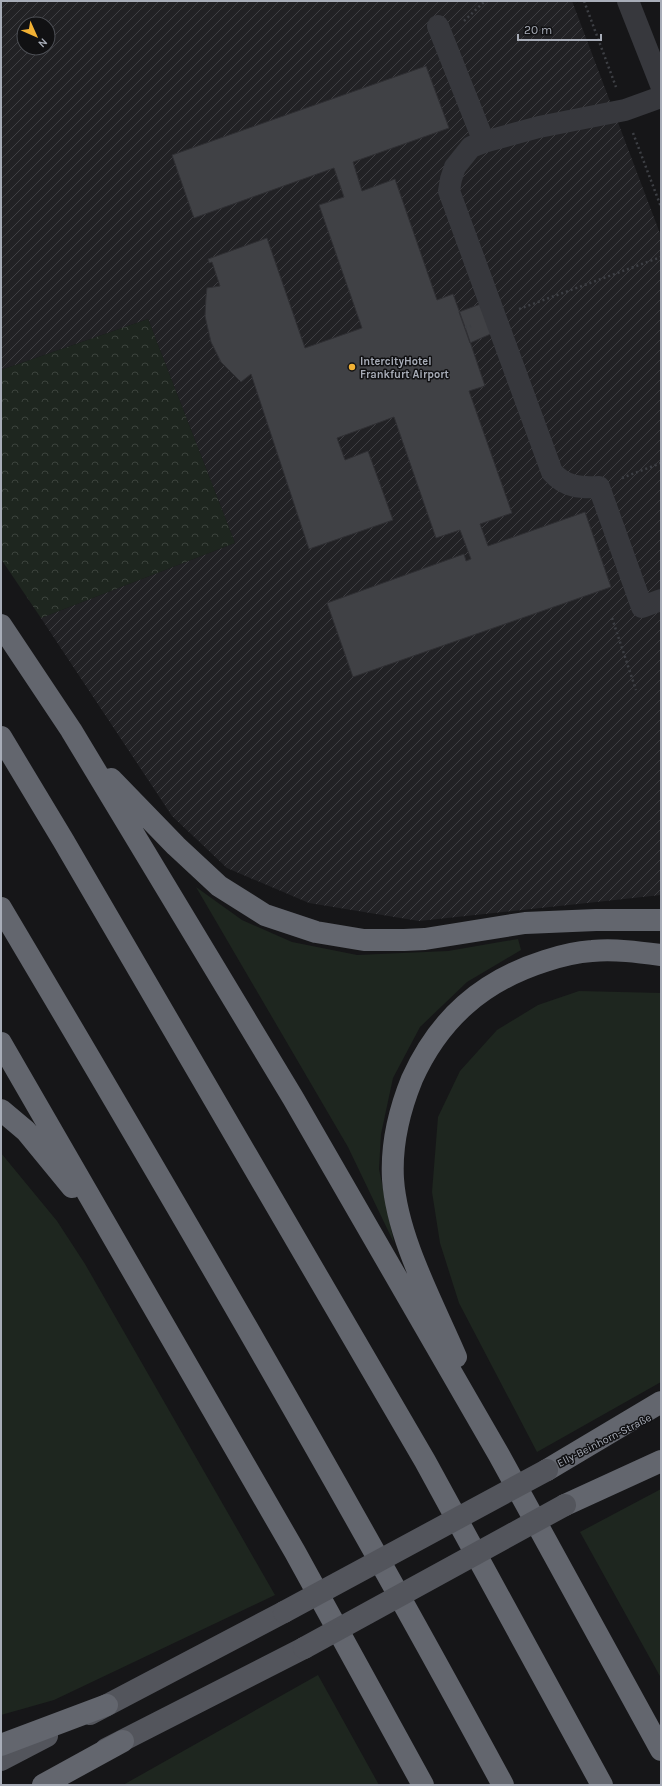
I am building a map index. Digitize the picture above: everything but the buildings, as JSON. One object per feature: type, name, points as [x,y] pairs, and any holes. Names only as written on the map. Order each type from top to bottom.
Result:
[{"type":"highway","points":[[1,625],[71,730],[293,1098],[499,1456],[659,1745]]},
{"type":"highway","points":[[71,730],[117,786],[200,870],[219,886],[251,907],[265,915],[296,926],[316,932],[364,940],[383,940],[425,938],[525,923],[596,920],[661,920]]},
{"type":"highway","points":[[1,737],[63,840],[425,1461],[602,1785]]},
{"type":"highway","points":[[1,908],[370,1542],[503,1785]]},
{"type":"highway","points":[[499,1456],[409,1248],[400,1222],[393,1180],[392,1158],[402,1107],[423,1055],[440,1030],[463,1006],[496,981],[537,964],[583,952],[606,950],[661,955]]},
{"type":"highway","points":[[1,1043],[299,1559],[423,1785]]},
{"type":"highway","points":[[1,1110],[26,1131],[121,1249]]},
{"type":"highway","points":[[547,1470],[661,1402]]},
{"type":"highway","points":[[565,1505],[661,1461]]},
{"type":"highway","points":[[1,1745],[107,1705]]},
{"type":"highway","points":[[43,1785],[123,1741]]},
{"type":"main road","points":[[1,1760],[284,1612],[547,1470]]},
{"type":"main road","points":[[31,1785],[123,1741],[304,1648],[565,1505]]},
{"type":"street","points":[[628,1],[661,85]]},
{"type":"street","points":[[438,26],[484,142]]},
{"type":"street","points":[[652,604],[599,487],[585,488],[568,485],[559,480],[552,472],[494,318],[449,191],[450,179],[455,167],[471,147],[539,127],[625,110],[661,97]]},
{"type":"street","name":"Elly-Beinhorn-Straße","points":[[547,1470],[661,1410]]},
{"type":"street","points":[[565,1505],[661,1452]]},
{"type":"path","points":[[465,327],[494,318],[661,257]]},
{"type":"path","points":[[599,487],[661,463]]},
{"type":"path","points":[[612,618],[636,690]]},
{"type":"shaded area","points":[[1,1],[572,1],[661,236],[661,895],[419,921],[309,903],[227,868],[172,816],[41,618],[235,543],[148,319],[1,370]]},
{"type":"green space","points":[[148,319],[235,543],[41,618],[1,559],[1,370]]},
{"type":"green space","points":[[196,887],[242,920],[292,942],[357,955],[448,951],[518,939],[521,950],[467,982],[420,1027],[393,1078],[381,1134],[379,1169],[394,1243],[348,1147]]},
{"type":"green space","points":[[579,991],[661,993],[661,1382],[537,1452],[459,1303],[440,1243],[432,1192],[438,1117],[460,1071],[497,1030],[538,1005]]},
{"type":"green space","points":[[1,1153],[57,1221],[85,1264],[275,1595],[54,1700],[1,1715]]},
{"type":"green space","points":[[661,1489],[661,1678],[580,1532]]},
{"type":"green space","points":[[318,1675],[379,1785],[123,1785]]},
{"type":"place","name":"IntercityHotel Frankfurt Airport","points":[[352,367]]}]
